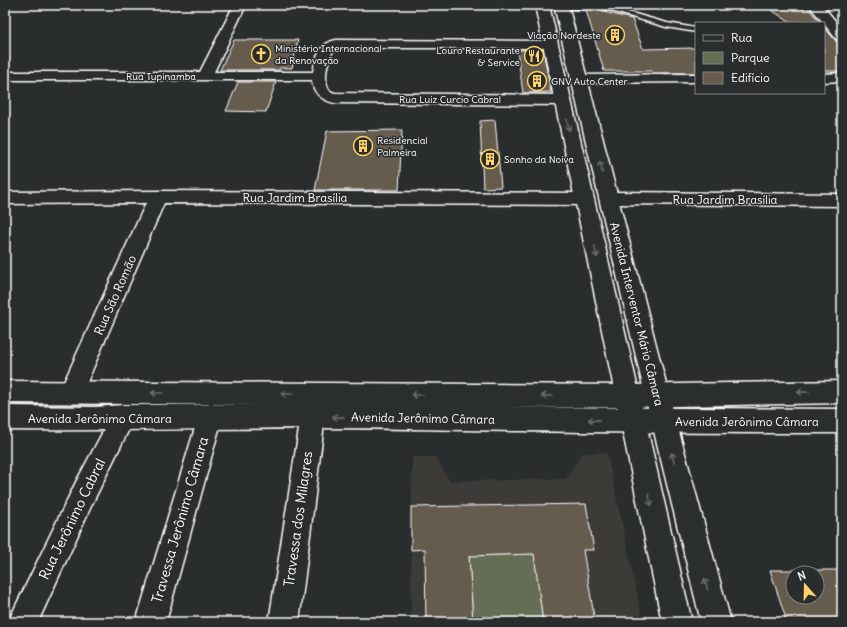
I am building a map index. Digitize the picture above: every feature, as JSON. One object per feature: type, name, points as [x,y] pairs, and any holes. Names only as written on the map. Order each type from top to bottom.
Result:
[{"type":"main road","name":"Avenida Interventor Mário Câmara","points":[[542,5],[677,622]]},
{"type":"main road","name":"Avenida Interventor Mário Câmara","points":[[561,6],[657,395],[716,622]]},
{"type":"main road","name":"Avenida Jerônimo Câmara","points":[[5,392],[630,408],[664,421],[842,421]]},
{"type":"main road","name":"Avenida Jerônimo Câmara","points":[[5,418],[210,418],[630,408],[657,395],[842,392]]},
{"type":"street","points":[[205,76],[240,5]]},
{"type":"street","points":[[815,5],[842,37]]},
{"type":"street","points":[[318,76],[326,50],[331,45],[340,43],[551,45]]},
{"type":"street","name":"Rua Tupinamba","points":[[5,76],[318,76]]},
{"type":"street","name":"Rua Luiz Curcio Cabral","points":[[318,76],[320,88],[323,93],[329,97],[336,98],[563,100]]},
{"type":"street","points":[[825,78],[842,77]]},
{"type":"street","points":[[579,79],[695,78]]},
{"type":"street","name":"Rua Jardim Brasília","points":[[5,198],[158,197],[584,199]]},
{"type":"street","name":"Rua São Romão","points":[[71,393],[158,197]]},
{"type":"street","name":"Rua Jardim Brasília","points":[[609,198],[842,200]]},
{"type":"street","name":"Travessa dos Milagres","points":[[284,622],[313,416]]},
{"type":"street","name":"Rua Jerônimo Cabral","points":[[23,622],[84,493],[123,417]]},
{"type":"street","name":"Travessa Jerônimo Câmara","points":[[151,622],[210,418]]},
{"type":"lane","points":[[561,6],[585,7]]},
{"type":"lane","points":[[603,7],[666,25],[695,30]]},
{"type":"shaded area","points":[[582,453],[607,453],[643,622],[411,622],[412,457],[435,457],[450,481],[566,479]]},
{"type":"green space","points":[[534,554],[543,622],[473,622],[469,556]]},
{"type":"building","points":[[588,5],[600,5],[599,8],[604,12],[632,19],[643,49],[695,48],[695,73],[604,71],[586,10],[589,7]]},
{"type":"building","points":[[764,5],[805,5],[820,22],[790,22]]},
{"type":"building","points":[[825,28],[842,48],[842,71],[825,71]]},
{"type":"building","name":"Ministério Internacional da Renovação","points":[[234,40],[298,40],[292,68],[280,68],[279,70],[220,70]]},
{"type":"building","points":[[517,50],[543,50],[551,92],[523,93]]},
{"type":"building","points":[[238,82],[276,82],[266,112],[226,111]]},
{"type":"building","name":"Sonho da Noiva","points":[[495,120],[501,187],[483,188],[480,121]]},
{"type":"building","name":"Residencial Palmeira","points":[[402,130],[399,190],[315,190],[327,131]]},
{"type":"building","points":[[586,504],[594,550],[583,550],[595,622],[543,622],[534,554],[469,556],[473,622],[426,622],[425,549],[411,550],[411,507]]},
{"type":"building","points":[[770,570],[785,570],[785,605],[825,605],[825,570],[842,570],[842,622],[787,622]]},
{"type":"place","name":"Viação Nordeste","points":[[615,35]]},
{"type":"place","name":"Ministério Internacional da Renovação","points":[[261,54]]},
{"type":"place","name":"Louro Restaurante & Service","points":[[534,56]]},
{"type":"place","name":"GNV Auto Center","points":[[537,81]]},
{"type":"place","name":"Residencial Palmeira","points":[[363,146]]},
{"type":"place","name":"Sonho da Noiva","points":[[490,159]]}]
